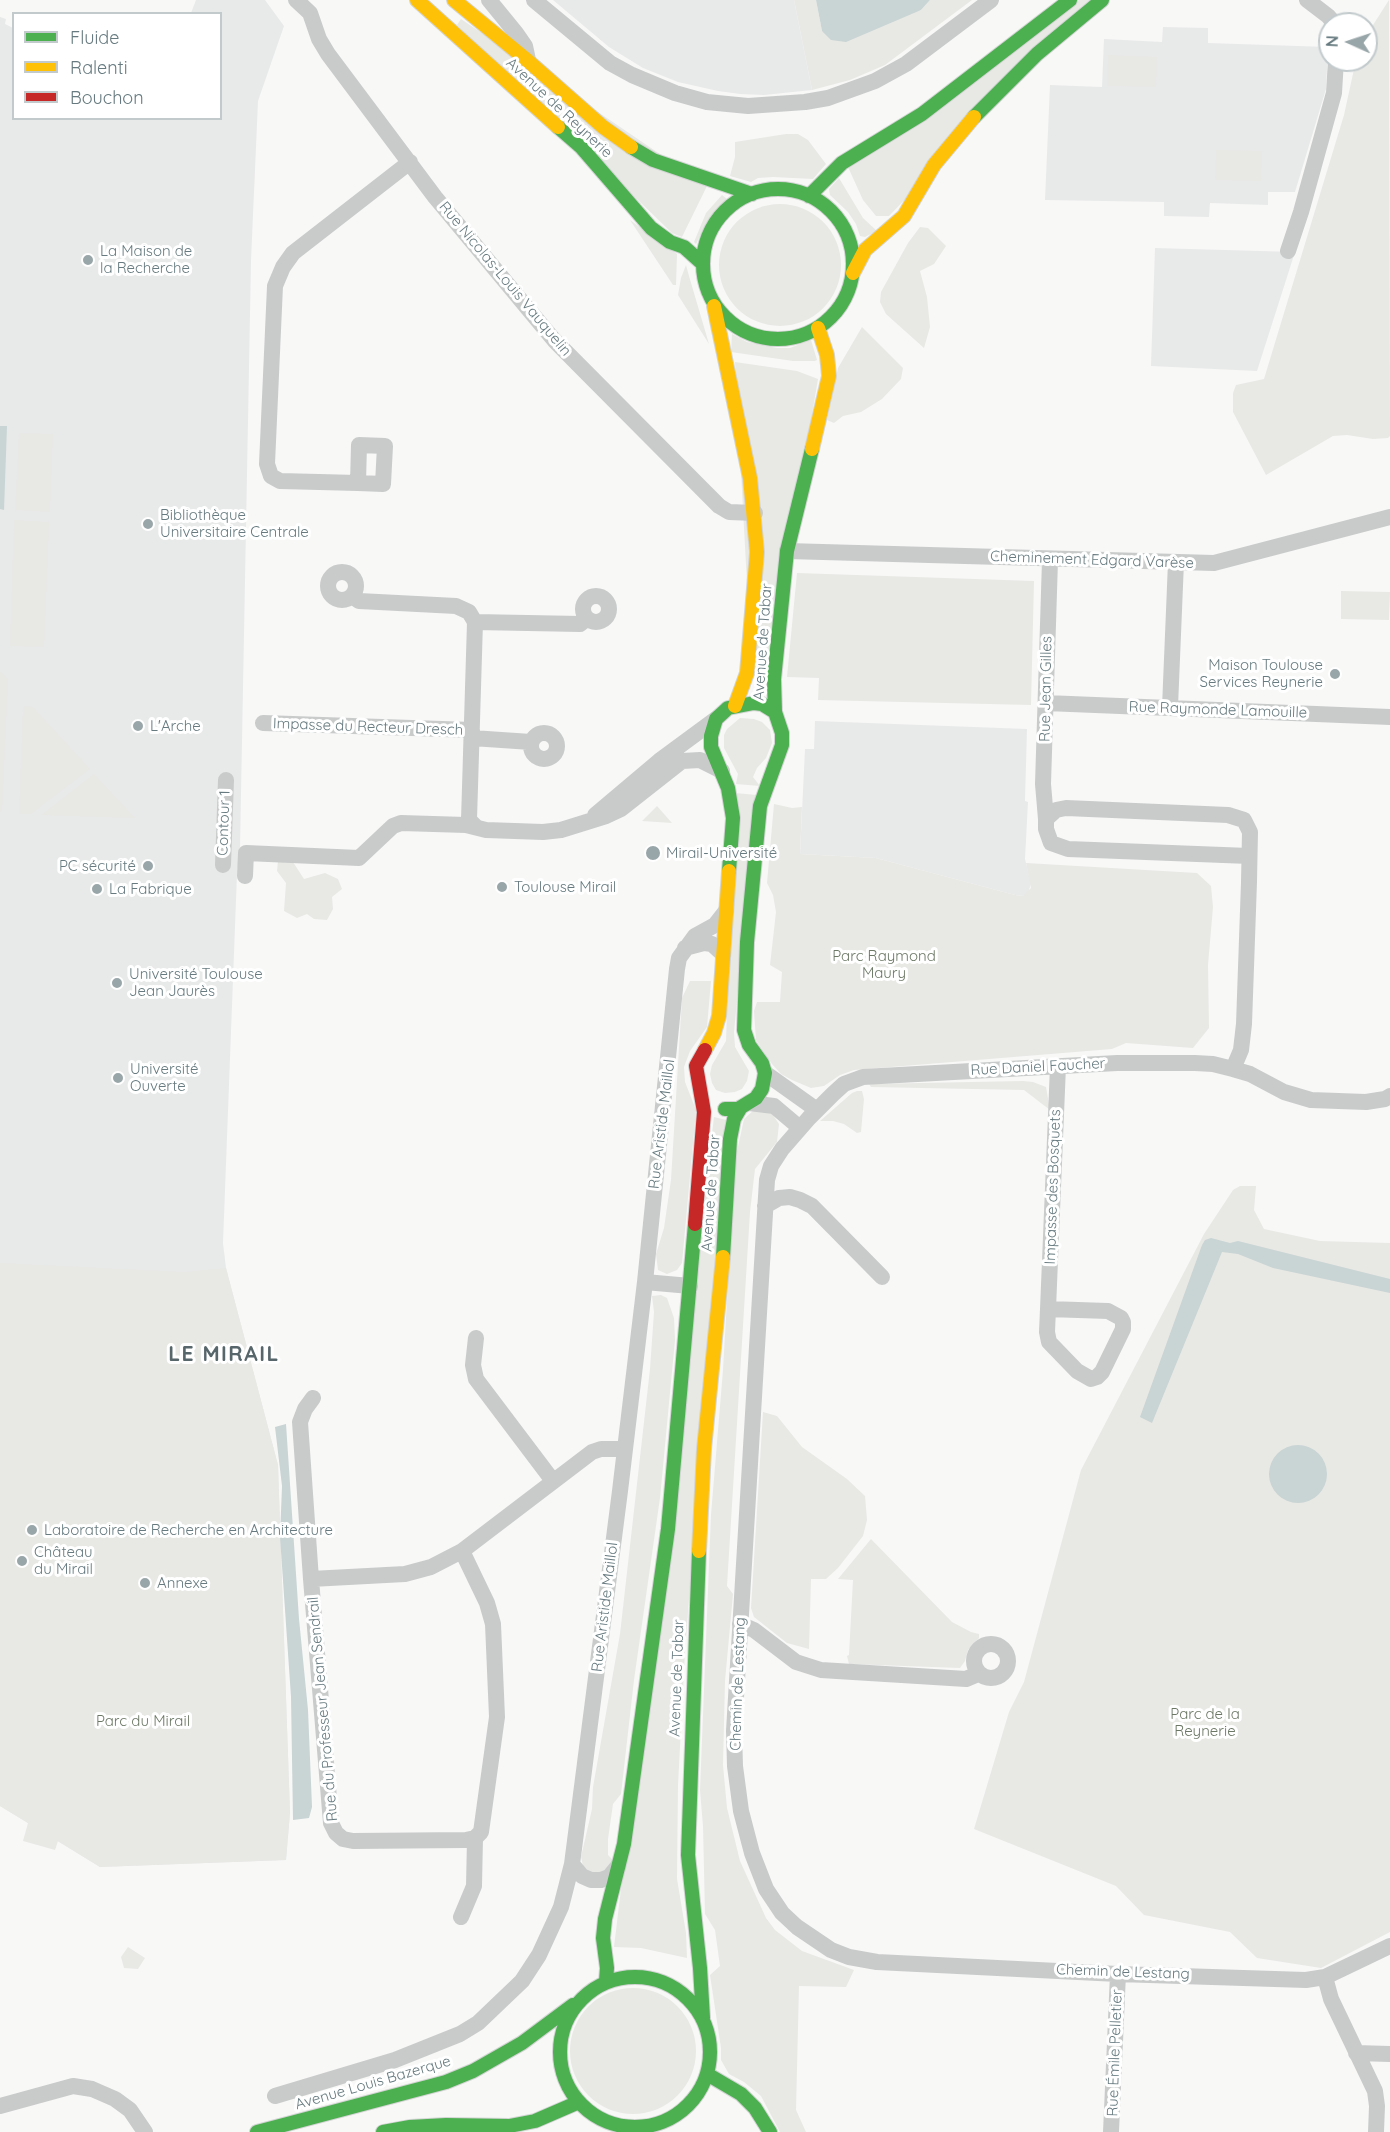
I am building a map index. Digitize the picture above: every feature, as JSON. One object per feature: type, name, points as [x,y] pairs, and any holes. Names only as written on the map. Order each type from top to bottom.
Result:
[{"type":"main road","points":[[406,0],[421,4]]},
{"type":"main road","name":"Avenue de Reynerie","points":[[454,0],[603,127],[645,156],[752,194]]},
{"type":"main road","points":[[809,196],[842,163],[922,114],[1070,0]]},
{"type":"main road","points":[[853,273],[852,249],[843,227],[829,209],[799,192],[776,189],[739,199],[719,217],[706,240],[703,264],[705,284],[713,303],[729,322],[760,338],[772,340],[796,338],[818,328],[838,309],[846,297],[853,273],[865,250],[904,216],[934,165],[978,114],[1037,54],[1102,0]]},
{"type":"main road","name":"Avenue de Reynerie","points":[[421,4],[581,147],[651,228],[670,242],[684,247],[703,264]]},
{"type":"main road","name":"Avenue de Tabar","points":[[606,1981],[607,1968],[603,1938],[605,1919],[621,1863],[668,1529],[704,1112],[696,1066],[714,1033],[720,1016],[733,818],[728,788],[711,747],[711,736],[716,719],[728,708],[735,706],[747,673],[757,552],[750,478],[713,303]]},
{"type":"main road","name":"Avenue de Tabar","points":[[703,2018],[688,1856],[704,1449],[722,1283],[730,1139],[734,1119],[762,1089],[765,1072],[746,1038],[744,1018],[747,942],[760,806],[782,745],[782,733],[775,712],[774,680],[787,551],[829,376],[827,355],[818,328]]},
{"type":"main road","points":[[735,706],[762,704],[775,712]]},
{"type":"main road","points":[[701,1090],[706,1099],[715,1106],[728,1109],[745,1105]]},
{"type":"main road","points":[[627,1976],[663,1981],[679,1990],[692,2002],[703,2018],[709,2036],[710,2055],[707,2074],[691,2102],[679,2113],[665,2121],[649,2126],[623,2128],[603,2120],[579,2102],[569,2088],[560,2056],[560,2040],[565,2023],[584,1996],[606,1981],[627,1976]]},
{"type":"main road","name":"Avenue Louis Bazerque","points":[[257,2132],[446,2082],[473,2071],[529,2039],[584,1996]]},
{"type":"main road","points":[[707,2074],[741,2094],[755,2108],[770,2132]]},
{"type":"main road","points":[[382,2132],[410,2127],[446,2125],[510,2126],[535,2121],[579,2102]]},
{"type":"street","name":"Rue Nicolas-Louis Vauquelin","points":[[296,0],[310,13],[319,39],[328,54],[435,197],[554,340],[719,506],[729,512],[755,513]]},
{"type":"street","points":[[489,0],[525,46],[528,61]]},
{"type":"street","points":[[534,0],[610,63],[632,75],[675,93],[706,102],[748,106],[828,98],[876,81],[906,64],[992,0]]},
{"type":"street","points":[[1307,0],[1323,12]]},
{"type":"street","points":[[1288,251],[1334,93],[1335,72]]},
{"type":"street","points":[[358,483],[280,481],[271,476],[267,464],[275,286],[283,267],[293,253],[410,162]]},
{"type":"street","name":"Cheminement Edgard Varèse","points":[[787,551],[1214,563],[1390,517]]},
{"type":"street","name":"Rue Jean Gilles","points":[[1050,560],[1043,784],[1046,829],[1051,843],[1068,849],[1250,856]]},
{"type":"street","points":[[1170,707],[1176,562]]},
{"type":"street","points":[[352,596],[359,602],[456,606],[468,612],[475,622],[469,820],[476,827]]},
{"type":"street","points":[[475,622],[580,624],[586,619]]},
{"type":"street","name":"Rue Raymonde Lamouille","points":[[1046,703],[1390,717]]},
{"type":"street","points":[[591,819],[659,761],[716,719]]},
{"type":"street","name":"Impasse du Recteur Dresch","points":[[263,723],[472,734],[531,742]]},
{"type":"street","points":[[245,876],[246,853],[359,858],[393,826],[401,823],[476,827],[486,830],[543,832],[561,830],[621,809],[682,760],[700,760],[722,771]]},
{"type":"street","name":"Contour 1","points":[[223,865],[226,780]]},
{"type":"street","points":[[1047,819],[1056,810],[1066,808],[1228,815],[1244,820],[1250,832],[1244,1024],[1241,1050],[1233,1068]]},
{"type":"street","points":[[685,948],[695,936],[715,925],[726,911]]},
{"type":"street","points":[[685,948],[704,943],[712,944],[723,954]]},
{"type":"street","name":"Rue Aristide Maillol","points":[[275,2096],[395,2060],[450,2038],[478,2023],[516,1988],[539,1955],[561,1906],[572,1864],[645,1282],[672,1036],[677,969],[679,958],[685,948]]},
{"type":"street","name":"Rue Daniel Faucher","points":[[808,1119],[844,1084],[863,1077],[1117,1063],[1213,1064],[1250,1074],[1267,1084],[1311,1100],[1366,1102],[1390,1096]]},
{"type":"street","name":"Impasse des Bosquets","points":[[1048,1309],[1108,1311],[1121,1318],[1123,1329],[1102,1372],[1097,1377],[1091,1379],[1084,1377],[1049,1342],[1047,1332],[1058,1066]]},
{"type":"street","points":[[765,1072],[808,1119]]},
{"type":"street","points":[[745,1105],[774,1106],[808,1119]]},
{"type":"street","name":"Chemin de Lestang","points":[[808,1119],[782,1149],[769,1171],[765,1206],[734,1731],[735,1766],[741,1811],[752,1853],[766,1889],[782,1913],[797,1927],[831,1950],[860,1960],[1118,1974],[1306,1980],[1325,1977],[1390,1946]]},
{"type":"street","points":[[765,1206],[779,1198],[790,1197],[812,1206],[882,1277]]},
{"type":"street","points":[[645,1282],[690,1286]]},
{"type":"street","points":[[476,1338],[473,1365],[476,1379],[553,1481]]},
{"type":"street","points":[[313,1398],[300,1422],[310,1579],[418,1572],[462,1551],[592,1452],[601,1449],[625,1449]]},
{"type":"street","points":[[461,1917],[474,1886],[475,1838],[481,1832],[484,1819],[497,1717],[493,1624],[487,1604],[462,1551]]},
{"type":"street","name":"Rue du Professeur Jean Sendrail","points":[[310,1579],[332,1823],[336,1833],[343,1839],[353,1841],[475,1838]]},
{"type":"street","points":[[740,1624],[754,1630],[796,1662],[821,1670],[966,1679],[978,1674]]},
{"type":"street","points":[[572,1864],[582,1876],[591,1880],[601,1880],[609,1876],[621,1863]]},
{"type":"street","name":"Rue Émile Pelletier","points":[[1112,2132],[1118,1974]]},
{"type":"street","points":[[1325,1977],[1331,1999],[1376,2097],[1376,2132]]},
{"type":"street","points":[[1356,2053],[1390,2054]]},
{"type":"street","points":[[0,2106],[73,2086],[92,2089],[115,2099],[130,2110],[145,2132]]},
{"type":"shaded area","name":"Université Toulouse Jean Jaurès","points":[[196,0],[265,0],[284,26],[258,101],[251,261],[240,848],[237,874],[223,1243],[226,1268],[278,1465],[290,1813],[286,1860],[100,1867],[0,1806],[0,17],[6,19],[5,24],[12,28],[12,120],[222,120],[222,12],[191,12]]},
{"type":"shaded area","points":[[553,0],[794,0],[812,90],[764,95],[740,94],[678,82],[643,68],[609,47]]},
{"type":"shaded area","points":[[816,0],[930,0],[921,10],[846,42],[831,40],[822,31]]},
{"type":"shaded area","points":[[1163,27],[1208,28],[1208,43],[1318,47],[1318,72],[1327,72],[1326,89],[1295,192],[1268,192],[1268,205],[1210,203],[1209,217],[1164,216],[1164,202],[1045,200],[1050,85],[1102,87],[1104,39],[1162,42]]},
{"type":"shaded area","points":[[1155,248],[1295,252],[1257,371],[1151,366]]},
{"type":"shaded area","points":[[0,426],[7,426],[4,510],[0,509]]},
{"type":"shaded area","points":[[815,721],[1027,729],[1025,801],[1028,802],[1025,859],[1031,884],[1028,893],[1023,896],[1015,895],[876,858],[800,854],[805,749],[814,749]]},
{"type":"shaded area","points":[[1211,1238],[1230,1243],[1238,1241],[1390,1279],[1390,1293],[1273,1268],[1238,1254],[1222,1252],[1152,1423],[1140,1417],[1202,1245],[1205,1240]]},
{"type":"shaded area","points":[[286,1424],[299,1619],[308,1710],[312,1807],[309,1818],[293,1820],[291,1697],[280,1537],[282,1486],[275,1427]]},
{"type":"shaded area","points":[[1292,1445],[1304,1445],[1319,1453],[1327,1468],[1327,1480],[1319,1495],[1304,1503],[1292,1503],[1277,1495],[1269,1480],[1269,1468],[1277,1453]]},
{"type":"green space","points":[[794,0],[816,0],[822,31],[921,10],[930,0],[972,0],[885,65],[850,80],[812,90]]},
{"type":"green space","points":[[1079,0],[1097,0],[889,216],[876,216],[863,200],[848,167]]},
{"type":"green space","points":[[1389,0],[1390,436],[1373,439],[1347,435],[1333,436],[1266,475],[1233,412],[1233,393],[1236,385],[1264,379],[1344,115],[1353,72],[1378,72],[1378,17]]},
{"type":"green space","points":[[461,19],[707,186],[682,237],[672,233],[457,25]]},
{"type":"green space","points":[[1108,55],[1157,57],[1156,87],[1107,86]]},
{"type":"green space","points":[[798,134],[808,140],[826,164],[813,179],[773,177],[758,178],[751,182],[730,176],[735,157],[735,142]]},
{"type":"green space","points":[[1216,150],[1262,151],[1261,181],[1215,180]]},
{"type":"green space","points":[[839,178],[863,218],[877,231],[865,237],[860,236],[848,212],[830,195],[829,189]]},
{"type":"green space","points":[[722,195],[727,199],[710,217],[696,244],[694,242],[706,213]]},
{"type":"green space","points":[[780,204],[803,208],[823,222],[837,242],[841,265],[837,288],[823,308],[803,322],[780,326],[757,322],[737,308],[723,288],[719,265],[723,242],[737,222],[757,208]]},
{"type":"green space","points":[[630,220],[677,254],[676,285],[673,285]]},
{"type":"green space","points":[[920,227],[928,228],[946,246],[934,264],[920,271],[927,297],[930,327],[924,348],[886,314],[880,302],[881,292],[908,243]]},
{"type":"green space","points":[[686,265],[709,344],[678,295]]},
{"type":"green space","points":[[862,327],[903,368],[901,379],[882,399],[861,412],[843,416],[834,423],[827,420],[838,368]]},
{"type":"green space","points":[[732,334],[747,342],[777,348],[790,348],[811,340],[817,360],[793,361],[731,352]]},
{"type":"green space","points":[[735,362],[797,371],[818,379],[768,675],[752,675]]},
{"type":"green space","points":[[19,433],[53,434],[50,512],[15,510]]},
{"type":"green space","points":[[14,520],[49,522],[44,647],[10,646]]},
{"type":"green space","points":[[797,573],[1034,581],[1031,705],[818,700],[819,678],[787,677]]},
{"type":"green space","points":[[1341,591],[1390,592],[1389,620],[1341,619]]},
{"type":"green space","points":[[0,671],[8,679],[2,811],[0,811]]},
{"type":"green space","points":[[23,706],[33,707],[90,769],[31,814],[19,814]]},
{"type":"green space","points":[[740,718],[762,722],[770,730],[772,743],[766,758],[753,777],[760,786],[736,784],[738,774],[724,748],[724,735],[727,729]]},
{"type":"green space","points":[[94,774],[135,818],[41,815]]},
{"type":"green space","points":[[735,793],[757,795],[734,1032],[735,1047],[749,1071],[742,1089],[725,1093],[716,1090],[710,1074],[712,1065],[726,1041]]},
{"type":"green space","name":"Parc Raymond Maury","points":[[774,804],[792,808],[802,807],[800,854],[876,858],[1015,895],[1023,896],[1031,888],[1026,863],[1197,873],[1211,886],[1213,907],[1208,965],[1209,1028],[1193,1048],[1126,1043],[1112,1049],[854,1070],[840,1075],[824,1086],[811,1088],[792,1080],[781,1074],[772,1064],[756,1040],[754,1011],[757,1002],[780,1002],[782,972],[770,965],[776,912],[773,895],[767,883]]},
{"type":"green space","points":[[657,806],[672,823],[642,821]]},
{"type":"green space","points":[[278,861],[293,862],[304,879],[325,873],[338,879],[342,889],[332,897],[333,909],[327,920],[314,919],[307,914],[297,918],[284,911],[286,883],[277,871]]},
{"type":"green space","points":[[690,981],[711,981],[707,1027],[690,1051],[684,1067],[685,1082],[696,1110],[682,1263],[677,1270],[667,1274],[658,1270],[656,1254],[664,1228],[671,1180],[682,998]]},
{"type":"green space","points":[[1023,1081],[1046,1087],[1050,1110],[1024,1090],[871,1087],[869,1084]]},
{"type":"green space","points":[[862,1091],[864,1099],[861,1132],[857,1133],[844,1124],[833,1121],[820,1121],[852,1093]]},
{"type":"green space","points":[[754,1110],[771,1112],[779,1124],[777,1142],[755,1169],[750,1212],[727,1586],[733,1594],[725,1681],[723,1765],[727,1808],[740,1861],[766,1918],[775,1930],[802,1951],[854,1970],[846,1987],[799,1986],[796,2110],[806,2132],[780,2132],[761,2096],[744,2082],[729,2074],[721,2060],[710,1975],[720,1966],[715,1930],[705,1914],[700,1790],[711,1515],[723,1370],[735,1161],[744,1119]]},
{"type":"green space","points":[[714,1117],[726,1120],[685,1651],[678,1785],[677,1879],[686,1933],[687,1958],[641,1948],[614,1947]]},
{"type":"green space","name":"Parc de la Reynerie","points":[[1240,1186],[1256,1186],[1254,1210],[1264,1229],[1320,1241],[1390,1243],[1390,1932],[1321,1968],[1257,1958],[1230,1932],[1144,1915],[1116,1886],[974,1829],[1009,1712],[1024,1682],[1081,1470],[1204,1234],[1233,1190]]},
{"type":"green space","name":"Parc du Mirail","points":[[0,1263],[184,1272],[226,1268],[278,1465],[290,1813],[286,1860],[100,1867],[58,1841],[55,1850],[23,1841],[28,1823],[0,1806]]},
{"type":"green space","points":[[661,1295],[667,1298],[674,1318],[675,1340],[660,1498],[634,1680],[621,1794],[613,1804],[608,1839],[608,1855],[613,1860],[608,1870],[591,1873],[583,1866],[581,1857],[592,1809],[593,1787],[620,1634],[650,1369],[654,1312],[652,1296]]},
{"type":"green space","points":[[763,1412],[777,1416],[802,1447],[847,1479],[865,1496],[867,1520],[863,1536],[838,1568],[826,1579],[811,1579],[809,1649],[787,1643],[754,1617],[751,1608]]},
{"type":"green space","points":[[871,1539],[952,1622],[979,1634],[979,1638],[968,1650],[960,1668],[849,1664],[847,1656],[849,1655],[853,1580],[838,1579]]},
{"type":"green space","points":[[128,1947],[145,1958],[138,1969],[124,1968],[121,1957]]},
{"type":"green space","points":[[633,1988],[657,1993],[677,2007],[691,2027],[696,2051],[691,2075],[677,2095],[657,2109],[633,2114],[609,2109],[589,2095],[575,2075],[570,2051],[575,2027],[589,2007],[609,1993]]},
{"type":"traffic: fast","points":[[809,196],[842,163],[922,114],[1070,0]]},
{"type":"traffic: fast","points":[[974,117],[1037,54],[1102,0]]},
{"type":"traffic: fast","points":[[558,127],[581,147],[651,228],[670,242],[684,247],[703,264]]},
{"type":"traffic: fast","points":[[631,147],[653,160],[752,194]]},
{"type":"traffic: fast","points":[[778,189],[793,190],[807,195],[820,201],[831,211],[841,222],[847,235],[852,249],[853,264],[852,279],[847,293],[841,306],[831,317],[820,327],[807,333],[793,338],[778,339],[763,338],[749,333],[736,327],[725,317],[715,306],[709,293],[704,279],[703,264],[704,249],[709,235],[715,222],[725,211],[736,201],[749,195],[763,190],[778,189]]},
{"type":"traffic: fast","points":[[725,1109],[738,1109],[756,1098],[762,1089],[765,1073],[762,1063],[749,1045],[744,1030],[747,942],[760,806],[782,745],[782,733],[775,712],[774,679],[787,551],[812,449]]},
{"type":"traffic: fast","points":[[729,871],[733,818],[728,788],[711,747],[711,736],[716,719],[728,708],[754,703],[762,704],[775,712]]},
{"type":"traffic: fast","points":[[723,1257],[730,1139],[734,1119],[741,1107]]},
{"type":"traffic: fast","points":[[606,1981],[607,1968],[603,1938],[605,1919],[624,1844],[668,1529],[695,1224]]},
{"type":"traffic: fast","points":[[699,1551],[688,1855],[703,2018]]},
{"type":"traffic: fast","points":[[635,1977],[664,1982],[677,1989],[688,1999],[698,2010],[705,2023],[710,2052],[705,2081],[698,2094],[688,2105],[677,2115],[664,2122],[635,2127],[606,2122],[593,2115],[582,2105],[572,2094],[565,2081],[560,2052],[565,2023],[572,2010],[582,1999],[593,1989],[606,1982],[635,1977]]},
{"type":"traffic: fast","points":[[257,2132],[446,2082],[473,2071],[522,2043],[573,2005]]},
{"type":"traffic: fast","points":[[707,2074],[741,2094],[755,2108],[770,2132]]},
{"type":"traffic: fast","points":[[383,2132],[410,2127],[446,2125],[509,2126],[535,2121],[579,2102]]},
{"type":"traffic: slow","points":[[417,0],[558,127]]},
{"type":"traffic: slow","points":[[454,0],[603,127],[631,147]]},
{"type":"traffic: slow","points":[[853,273],[865,250],[904,216],[934,165],[974,117]]},
{"type":"traffic: slow","points":[[714,306],[750,478],[757,552],[747,673],[735,706]]},
{"type":"traffic: slow","points":[[812,449],[829,376],[827,355],[818,328]]},
{"type":"traffic: slow","points":[[705,1050],[714,1033],[719,1016],[729,871]]},
{"type":"traffic: slow","points":[[699,1551],[704,1449],[723,1257]]},
{"type":"traffic: jam","points":[[695,1224],[704,1112],[696,1066],[705,1050]]},
{"type":"place","name":"La Maison de la Recherche","points":[[88,260]]},
{"type":"place","name":"Bibliothèque Universitaire Centrale","points":[[148,524]]},
{"type":"place","name":"Maison Toulouse Services Reynerie","points":[[1335,674]]},
{"type":"place","name":"L'Arche","points":[[138,726]]},
{"type":"place","name":"Mirail-Université","points":[[653,853]]},
{"type":"place","name":"PC sécurité","points":[[148,866]]},
{"type":"place","name":"Toulouse Mirail","points":[[502,887]]},
{"type":"place","name":"La Fabrique","points":[[97,889]]},
{"type":"place","name":"Université Toulouse Jean Jaurès","points":[[117,983]]},
{"type":"place","name":"Université Ouverte","points":[[118,1078]]},
{"type":"place","name":"Laboratoire de Recherche en Architecture","points":[[32,1530]]},
{"type":"place","name":"Château du Mirail","points":[[22,1561]]},
{"type":"place","name":"Annexe","points":[[145,1583]]},
{"type":"district","name":"LE MIRAIL","points":[[224,1355]]}]
